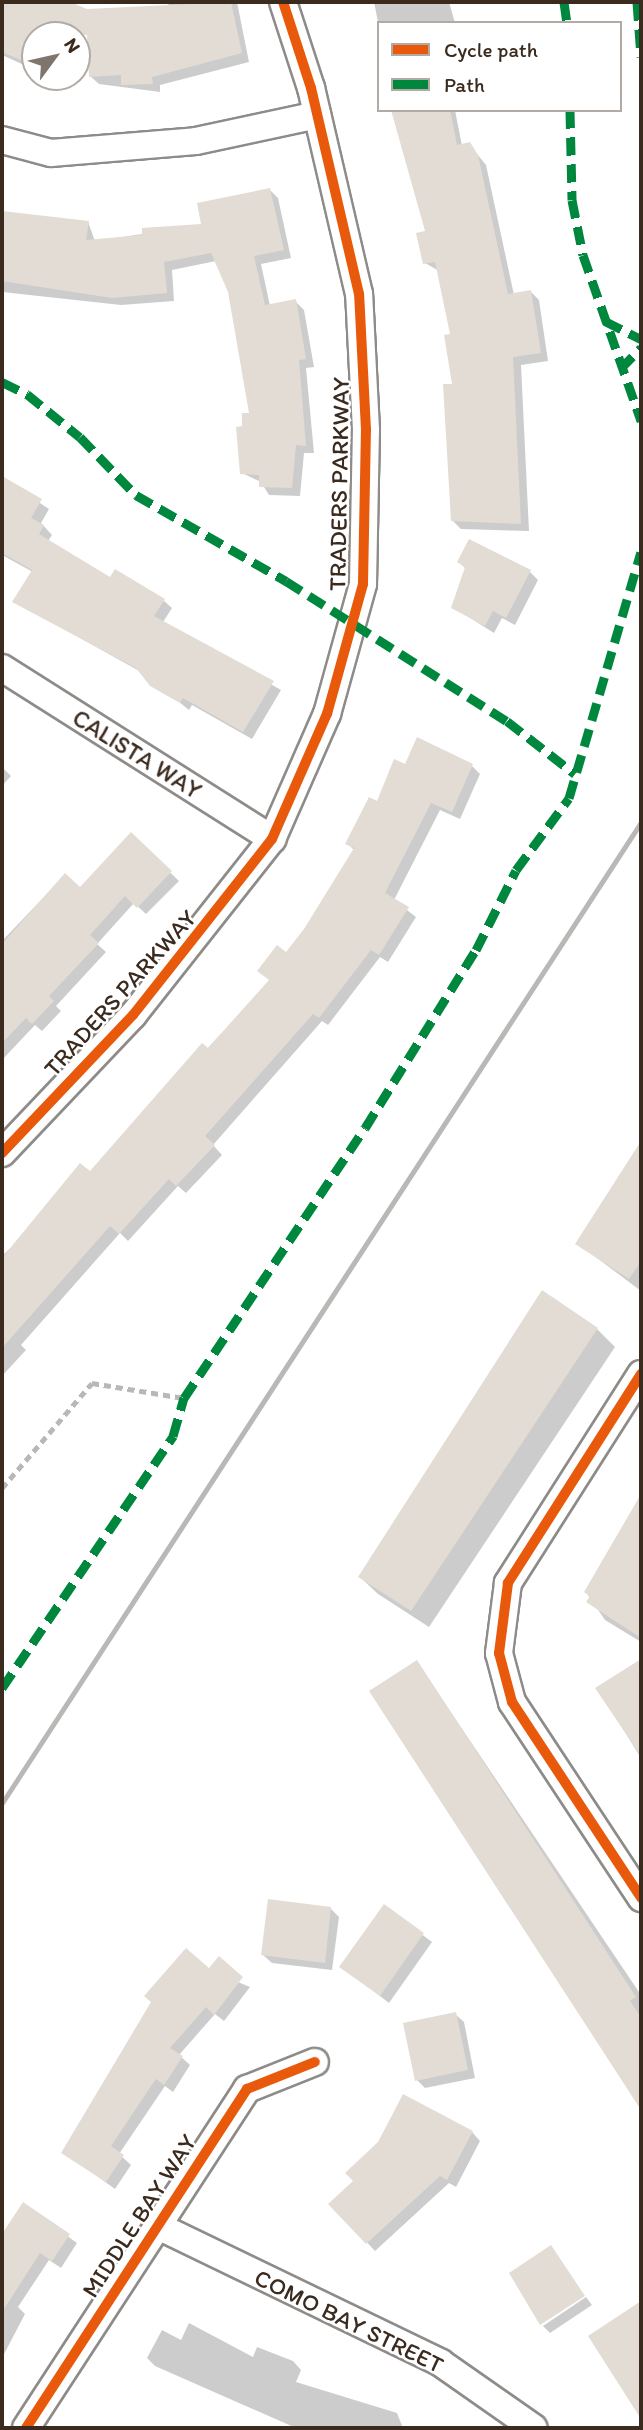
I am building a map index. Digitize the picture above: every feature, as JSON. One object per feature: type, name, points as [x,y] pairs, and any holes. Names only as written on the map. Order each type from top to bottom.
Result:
[{"type":"street","name":"TRADERS PARKWAY","points":[[2,1153],[133,1015],[272,839],[327,713],[363,584],[366,430],[359,294],[317,116],[283,2]]},
{"type":"street","points":[[2,140],[51,153],[196,141],[317,116]]},
{"type":"street","name":"CALISTA WAY","points":[[2,668],[272,839]]},
{"type":"street","points":[[641,1374],[508,1583],[499,1653],[512,1702],[641,1898]]},
{"type":"street","name":"MIDDLE BAY WAY","points":[[26,2428],[247,2089],[315,2062]]},
{"type":"street","name":"COMO BAY STREET","points":[[158,2226],[441,2363],[534,2428]]},
{"type":"path","points":[[2,1488],[92,1382],[184,1398]]},
{"type":"building","points":[[2,2],[70,2],[87,9],[231,2],[242,53],[152,77],[153,84],[121,85],[121,75],[91,77],[91,21],[21,21],[21,60],[2,52]]},
{"type":"building","points":[[392,112],[450,112],[457,145],[470,142],[478,155],[508,294],[531,290],[541,353],[513,357],[521,524],[451,521],[443,384],[452,384],[444,335],[450,334],[435,262],[423,264],[416,233],[425,231]]},
{"type":"building","points":[[270,188],[284,250],[254,256],[265,305],[296,299],[306,359],[299,360],[306,446],[296,445],[292,488],[259,487],[259,475],[240,474],[236,427],[242,426],[242,413],[249,413],[228,292],[211,253],[164,262],[167,293],[112,298],[2,281],[2,211],[89,221],[86,240],[142,235],[142,228],[201,224],[197,203]]},
{"type":"building","points":[[2,476],[42,499],[31,518],[44,525],[39,534],[110,577],[115,569],[165,599],[154,616],[274,681],[243,732],[183,698],[180,703],[150,686],[136,668],[12,602],[32,570],[2,553]]},
{"type":"building","points":[[469,539],[531,570],[506,618],[493,611],[485,626],[451,608],[465,567],[457,562]]},
{"type":"building","points":[[417,737],[473,764],[452,812],[431,803],[385,893],[409,907],[379,955],[371,950],[319,1018],[313,1014],[205,1136],[215,1145],[176,1186],[169,1179],[119,1234],[110,1226],[2,1348],[2,1258],[80,1163],[90,1171],[202,1043],[208,1048],[269,980],[257,971],[277,945],[286,952],[304,929],[354,848],[345,844],[369,797],[377,801],[394,759],[405,764]]},
{"type":"building","points":[[131,832],[172,871],[137,908],[125,896],[90,935],[99,943],[49,996],[54,1001],[32,1024],[26,1018],[2,1043],[2,944],[65,873],[80,887]]},
{"type":"building","points":[[641,1141],[641,1261],[629,1279],[575,1244]]},
{"type":"building","points":[[542,1290],[598,1328],[411,1611],[358,1577]]},
{"type":"building","points":[[641,1494],[641,1638],[586,1602],[590,1596],[584,1592]]},
{"type":"building","points":[[641,1659],[641,1756],[595,1688]]},
{"type":"building","points":[[417,1660],[636,1997],[630,2001],[641,2017],[641,2110],[369,1691]]},
{"type":"building","points":[[268,1899],[331,1907],[325,1963],[261,1955]]},
{"type":"building","points":[[384,1904],[424,1933],[380,1996],[339,1967]]},
{"type":"building","points":[[186,1948],[209,1968],[219,1956],[243,1977],[214,2015],[206,2007],[170,2048],[183,2056],[164,2085],[156,2079],[111,2146],[124,2155],[106,2182],[61,2153],[151,2002],[144,1996]]},
{"type":"building","points":[[456,2012],[468,2070],[415,2081],[403,2023]]},
{"type":"building","points":[[403,2094],[473,2131],[447,2180],[440,2176],[366,2244],[328,2204],[353,2181],[345,2173],[378,2142]]},
{"type":"building","points":[[23,2202],[70,2234],[52,2261],[40,2253],[2,2312],[2,2234]]},
{"type":"building","points":[[551,2245],[585,2296],[540,2325],[509,2273]]},
{"type":"building","points":[[641,2301],[641,2419],[588,2336]]},
{"type":"railway","points":[[2,1803],[641,822]]},
{"type":"marked path","points":[[564,2],[567,21]]},
{"type":"marked path","points":[[637,2],[641,57]]},
{"type":"marked path","points":[[570,112],[572,200],[583,255],[641,421]]},
{"type":"marked path","points":[[605,321],[641,339]]},
{"type":"marked path","points":[[620,369],[641,348]]},
{"type":"marked path","points":[[2,382],[27,394],[80,437],[136,495],[286,581],[507,721],[575,774]]},
{"type":"marked path","points":[[2,1688],[173,1436],[184,1398],[365,1128],[476,950],[516,870],[569,798],[641,552]]},
{"type":"cycle path","points":[[2,1153],[133,1015],[272,839],[327,714],[363,584],[366,430],[359,294],[311,88],[283,2]]},
{"type":"cycle path","points":[[641,1374],[508,1583],[499,1653],[512,1702],[641,1898]]},
{"type":"cycle path","points":[[26,2428],[247,2089],[315,2062]]}]
